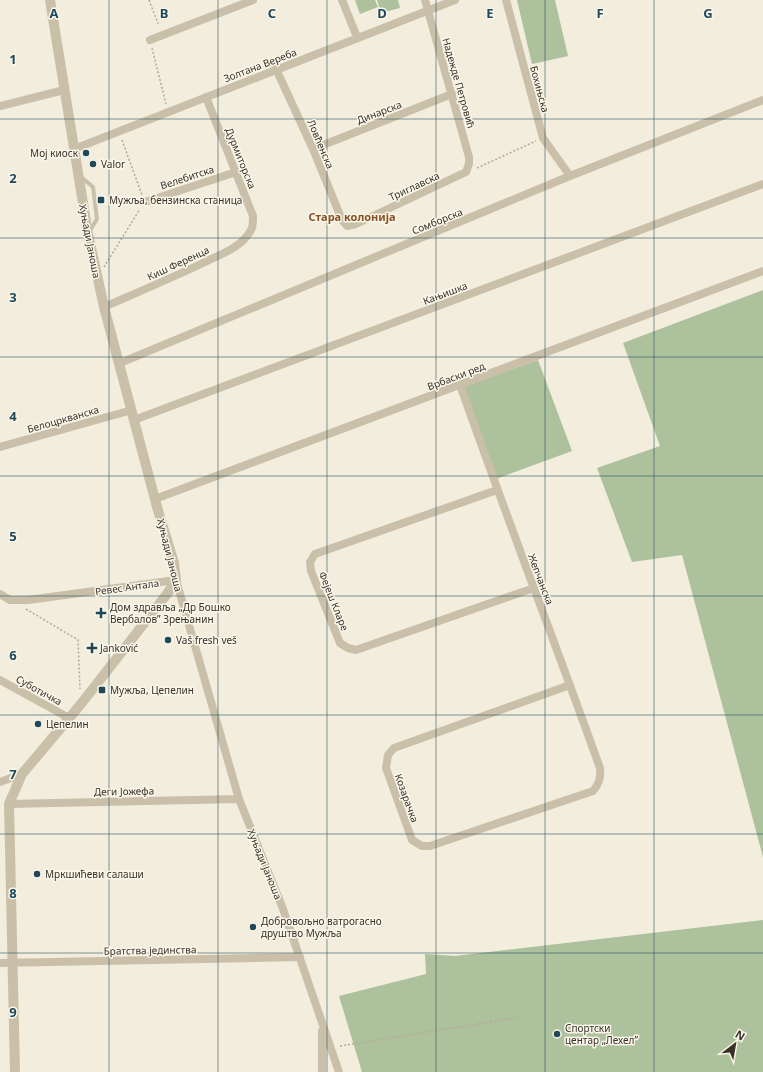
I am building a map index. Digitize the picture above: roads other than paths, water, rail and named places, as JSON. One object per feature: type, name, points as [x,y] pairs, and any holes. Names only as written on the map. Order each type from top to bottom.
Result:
[{"type":"street","name":"Хуњади Јаноша","points":[[50,0],[88,234],[96,271],[134,420],[174,563],[176,580],[239,799],[283,909],[339,1072]]},
{"type":"street","points":[[150,40],[253,0]]},
{"type":"street","points":[[342,0],[357,37]]},
{"type":"street","name":"Надежде Петровић","points":[[425,0],[469,157],[469,164],[466,172]]},
{"type":"street","name":"Золтана Вереба","points":[[74,149],[357,37],[455,0]]},
{"type":"street","name":"Бохињска","points":[[506,0],[543,138],[570,176]]},
{"type":"street","name":"Ловћенска","points":[[276,69],[313,149],[342,220],[347,226]]},
{"type":"street","points":[[0,106],[64,90]]},
{"type":"street","name":"Динарска","points":[[313,149],[452,94]]},
{"type":"street","name":"Дурмиторска","points":[[206,97],[253,216],[254,227]]},
{"type":"street","name":"Сомборска","points":[[120,363],[570,176],[763,100]]},
{"type":"street","name":"Велебитска","points":[[145,202],[236,172]]},
{"type":"street","name":"Триглавска","points":[[347,226],[356,224],[466,172]]},
{"type":"street","name":"Кањишка","points":[[134,420],[763,184]]},
{"type":"street","name":"Киш Ференца","points":[[104,307],[183,273],[229,250],[247,237],[254,227]]},
{"type":"street","name":"Врбаски ред","points":[[156,499],[763,271]]},
{"type":"street","name":"Жепчанска","points":[[460,385],[497,490],[600,768],[599,780]]},
{"type":"street","name":"Белоцркванска","points":[[0,447],[132,410]]},
{"type":"street","name":"Фејеш Кларе","points":[[497,490],[315,554],[310,562],[311,571],[340,642],[345,647],[356,650],[534,588]]},
{"type":"street","name":"Ревес Антала","points":[[0,594],[10,600],[28,600],[176,580]]},
{"type":"street","name":"Ревес Антала","points":[[9,804],[22,774],[81,704],[167,594],[176,580]]},
{"type":"street","name":"Суботичка","points":[[0,680],[69,718]]},
{"type":"street","name":"Козарачка","points":[[570,685],[394,748],[388,755],[386,768],[412,840],[419,845],[425,846],[430,846],[593,791],[599,780]]},
{"type":"street","points":[[0,782],[22,774]]},
{"type":"street","name":"Деги Јожефа","points":[[9,804],[239,799]]},
{"type":"street","points":[[9,804],[15,1072]]},
{"type":"street","name":"Братства јединства","points":[[0,962],[300,957]]},
{"type":"street","points":[[322,1022],[322,1072]]},
{"type":"place","name":"Мој киоск","points":[[86,153]]},
{"type":"place","name":"Valor","points":[[93,164]]},
{"type":"place","name":"Мужља, бензинска станица","points":[[101,200]]},
{"type":"place","name":"Дом здравља „Др Бошко Вербалов” Зрењанин","points":[[101,613]]},
{"type":"place","name":"Vaš fresh veš","points":[[168,640]]},
{"type":"place","name":"Janković","points":[[92,648]]},
{"type":"place","name":"Мужља, Цепелин","points":[[102,690]]},
{"type":"place","name":"Цепелин","points":[[38,724]]},
{"type":"place","name":"Мркшићеви салаши","points":[[37,874]]},
{"type":"place","name":"Добровољно ватрогасно друштво Мужља","points":[[253,927]]},
{"type":"place","name":"Спортски центар „Лехел”","points":[[557,1034]]},
{"type":"district","name":"Стара колонија","points":[[352,216]]}]
